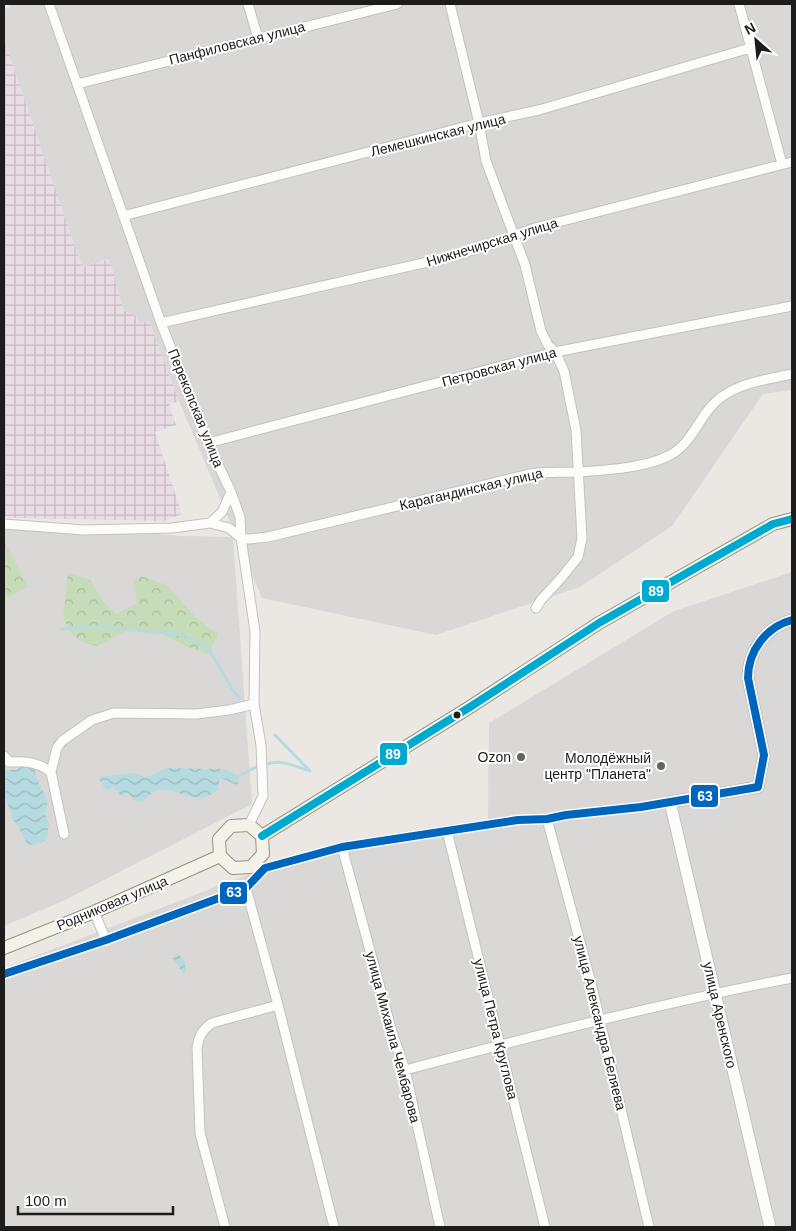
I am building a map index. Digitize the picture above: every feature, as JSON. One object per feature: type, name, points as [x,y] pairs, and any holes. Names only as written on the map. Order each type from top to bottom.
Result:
[{"type":"main road","points":[[254,872],[233,868],[220,856],[219,839],[231,826],[249,824],[262,836],[470,707],[599,623],[773,524],[792,519]]},
{"type":"main road","name":"Родниковая улица","points":[[254,872],[263,854],[262,836]]},
{"type":"main road","name":"Родниковая улица","points":[[4,948],[94,912],[220,856]]},
{"type":"street","name":"Перекопская улица","points":[[49,4],[162,324],[208,443],[231,492],[240,517],[241,538],[255,631],[254,704],[261,745],[263,796],[249,824]]},
{"type":"street","points":[[248,4],[258,38]]},
{"type":"street","name":"Панфиловская улица","points":[[77,84],[397,4]]},
{"type":"street","points":[[450,4],[479,123],[486,161],[525,265],[541,331],[548,345],[555,352],[564,371],[576,430],[582,538],[578,557],[536,608]]},
{"type":"street","points":[[739,4],[782,164]]},
{"type":"street","name":"Лемешкинская улица","points":[[124,216],[479,123],[539,110],[750,48]]},
{"type":"street","name":"Нижнечирская улица","points":[[162,324],[458,255],[535,228],[792,162]]},
{"type":"street","name":"Петровская улица","points":[[208,443],[555,352],[792,306]]},
{"type":"street","name":"Карагандинская улица","points":[[241,538],[268,537],[530,474],[555,471],[578,472],[649,463],[680,448],[687,441],[710,407],[729,392],[740,387],[792,374]]},
{"type":"street","points":[[210,523],[222,512],[231,492]]},
{"type":"street","points":[[4,524],[84,530],[172,528],[210,523],[229,528],[241,538]]},
{"type":"street","name":"Родниковая улица","points":[[4,974],[106,940],[246,888],[254,872],[342,847],[518,820],[548,819],[641,808],[758,787],[764,755],[748,678],[748,669],[752,655],[763,638],[779,625],[792,620]]},
{"type":"street","points":[[64,834],[51,772],[57,748],[62,741],[92,720],[103,715],[128,713],[196,714],[229,710],[254,704]]},
{"type":"street","points":[[6,761],[39,764],[51,772]]},
{"type":"street","name":"улица Аренского","points":[[670,802],[770,1227]]},
{"type":"street","name":"улица Александра Беляева","points":[[548,819],[592,988],[649,1227]]},
{"type":"street","name":"улица Петра Круглова","points":[[447,831],[544,1227]]},
{"type":"street","name":"улица Михаила Чембарова","points":[[342,847],[392,1032],[405,1070],[440,1227]]},
{"type":"street","points":[[246,888],[278,1005],[334,1227]]},
{"type":"street","points":[[94,912],[106,940]]},
{"type":"street","points":[[405,1070],[715,992],[792,978]]},
{"type":"street","points":[[225,1227],[200,1134],[197,1048],[199,1037],[206,1027],[220,1020],[278,1005]]},
{"type":"shaded area","points":[[8,4],[792,4],[792,390],[763,394],[672,526],[580,587],[436,635],[262,598],[179,401],[149,321],[139,324],[136,316],[124,311],[109,259],[82,267],[4,40],[4,9],[9,7]]},
{"type":"shaded area","points":[[4,40],[82,267],[109,259],[124,311],[136,316],[140,324],[149,321],[179,401],[169,405],[176,425],[155,432],[182,514],[164,521],[15,518],[4,516]]},
{"type":"shaded area","points":[[4,519],[181,536],[233,537],[252,804],[63,901],[4,926]]},
{"type":"shaded area","points":[[792,572],[792,1227],[4,1227],[4,968],[265,868],[395,833],[488,820],[489,723],[674,611]]},
{"type":"shaded area","points":[[792,584],[792,615],[790,614],[784,587]]},
{"type":"green space","points":[[4,541],[28,587],[9,597],[4,596]]},
{"type":"green space","points":[[68,573],[90,580],[103,601],[116,614],[137,603],[134,582],[141,576],[167,585],[196,618],[218,634],[208,654],[188,647],[158,632],[126,631],[97,646],[81,642],[70,632],[63,617]]},
{"type":"water","points":[[21,766],[35,769],[36,777],[48,802],[45,814],[49,824],[46,840],[37,844],[27,845],[12,818],[4,795],[4,770],[17,770]]},
{"type":"water","points":[[166,768],[224,769],[239,776],[237,785],[220,778],[218,790],[205,798],[192,797],[164,790],[150,794],[144,801],[133,800],[128,793],[121,796],[114,787],[106,790],[98,777],[131,773],[147,777]]},
{"type":"water","points":[[177,954],[184,961],[186,971],[184,974],[173,959]]},
{"type":"waterway","points":[[61,629],[100,626],[184,635],[208,648],[234,692],[240,698]]},
{"type":"waterway","points":[[275,735],[310,771]]},
{"type":"waterway","points":[[267,764],[278,762],[307,770]]},
{"type":"waterway","points":[[239,776],[256,767]]},
{"type":"transit line","name":"89","points":[[262,836],[470,707],[599,623],[773,524],[792,519]]},
{"type":"transit line","name":"63","points":[[4,974],[106,940],[246,888],[265,868],[342,847],[518,820],[547,819],[566,815],[641,807],[758,787],[764,755],[748,678],[749,668],[755,650],[767,634],[774,628],[792,620]]},
{"type":"place","name":"Ozon","points":[[521,757]]},
{"type":"place","name":"Молодёжный центр \"Планета\"","points":[[661,766]]}]
